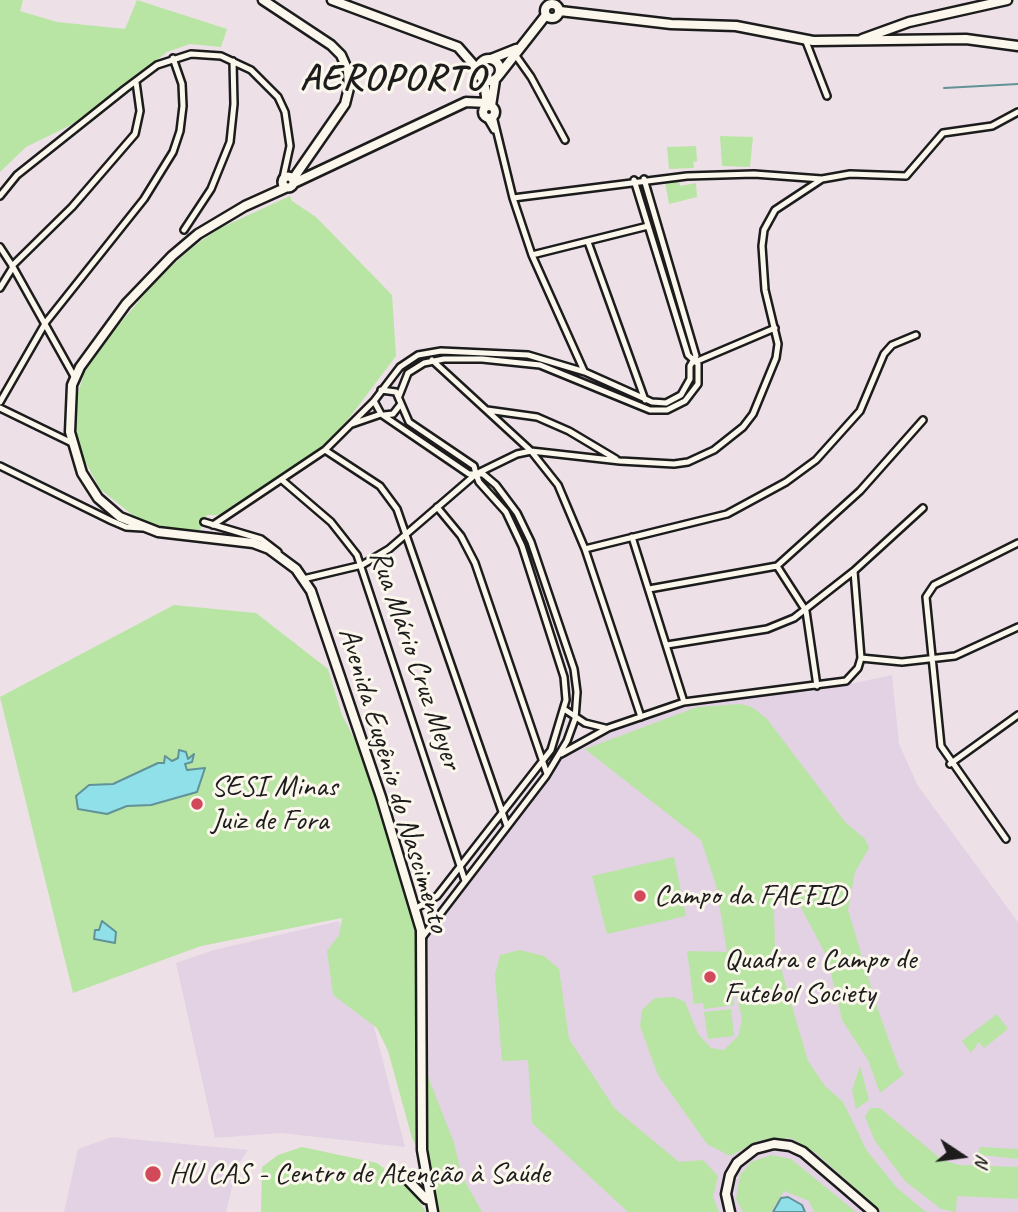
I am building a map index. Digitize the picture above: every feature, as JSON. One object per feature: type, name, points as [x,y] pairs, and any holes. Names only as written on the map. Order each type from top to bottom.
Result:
[{"type":"street","points":[[262,0],[331,45],[341,55],[348,71],[349,88],[345,104],[287,181]]},
{"type":"street","points":[[332,0],[458,47],[484,79],[488,105],[495,111],[490,117],[513,198],[532,255],[585,372],[582,381]]},
{"type":"street","points":[[857,40],[905,24],[1007,0]]},
{"type":"street","points":[[484,79],[497,77],[546,15],[545,2],[556,5],[562,12],[671,24],[736,26],[805,40],[966,39],[1018,46]]},
{"type":"street","points":[[546,15],[554,19],[562,12]]},
{"type":"street","points":[[897,40],[905,24]]},
{"type":"street","points":[[805,40],[827,96]]},
{"type":"street","points":[[478,70],[482,61],[515,51]]},
{"type":"street","points":[[515,51],[565,140]]},
{"type":"street","points":[[0,196],[17,175],[136,82],[173,58],[206,54],[233,61],[251,70],[266,83],[285,112],[290,146],[287,181]]},
{"type":"street","points":[[0,402],[44,324],[144,199],[173,152],[180,131],[183,106],[182,84],[173,58]]},
{"type":"street","points":[[488,105],[499,65],[492,59]]},
{"type":"street","points":[[184,230],[211,189],[230,142],[234,104],[233,61]]},
{"type":"street","points":[[0,288],[12,267],[72,206],[135,134],[140,111],[136,82]]},
{"type":"street","name":"Avenida Eugênio do Nascimento","points":[[432,1212],[422,1150],[421,939],[415,909],[311,591],[283,557],[253,543],[182,537],[142,528],[120,517],[98,498],[82,473],[72,443],[69,408],[75,378],[92,348],[125,304],[172,256],[219,220],[273,192],[287,181],[466,102],[488,105]]},
{"type":"street","points":[[513,198],[644,179],[754,174],[822,179],[858,174],[902,178],[911,172],[943,133],[992,126],[1018,112]]},
{"type":"street","points":[[644,179],[696,356],[695,362]]},
{"type":"street","points":[[303,579],[362,565],[408,535],[476,474],[503,459],[531,451],[653,464],[688,462],[729,440],[753,415],[776,359],[775,328],[762,270],[764,230],[775,210],[822,179]]},
{"type":"street","points":[[421,939],[547,774],[575,717],[577,692],[568,651],[531,542],[508,499],[483,474],[469,474],[409,422],[399,396],[408,373],[433,361],[482,359],[526,362],[582,381],[642,407],[667,410],[685,401],[696,389],[699,369],[688,355],[634,180]]},
{"type":"street","points":[[532,255],[648,226]]},
{"type":"street","points":[[588,242],[645,400]]},
{"type":"street","points":[[0,247],[75,378]]},
{"type":"street","points":[[213,525],[326,450],[374,401],[409,359],[425,353],[482,351],[527,355],[585,372],[645,400],[666,402],[681,395],[690,379],[690,366],[695,362],[775,328]]},
{"type":"street","points":[[585,549],[727,514],[802,472],[860,411],[884,354],[892,345],[916,335]]},
{"type":"street","points":[[482,351],[482,359]]},
{"type":"street","points":[[425,353],[531,451],[558,485],[585,549],[640,717]]},
{"type":"street","points":[[526,362],[527,355]]},
{"type":"street","points":[[381,391],[389,389],[399,396]]},
{"type":"street","points":[[374,401],[383,415],[444,453]]},
{"type":"street","points":[[349,426],[393,414],[401,404]]},
{"type":"street","points":[[0,408],[72,443]]},
{"type":"street","points":[[487,410],[537,417],[569,431],[620,461]]},
{"type":"street","points":[[649,589],[777,566],[860,491],[923,421]]},
{"type":"street","points":[[326,450],[380,486],[397,509],[507,826]]},
{"type":"street","points":[[0,466],[112,522],[126,527],[142,528]]},
{"type":"street","points":[[415,909],[432,900],[461,869],[551,750],[564,709],[565,677],[522,545],[506,512],[479,482],[476,474]]},
{"type":"street","name":"Rua Mário Cruz Meyer","points":[[282,480],[340,532],[362,565],[465,881]]},
{"type":"street","points":[[437,507],[461,536],[475,563],[541,763],[547,774]]},
{"type":"street","points":[[667,645],[767,629],[806,611],[855,571],[923,508]]},
{"type":"street","points":[[204,522],[261,539],[283,557]]},
{"type":"street","points":[[632,537],[684,702]]},
{"type":"street","name":"Avenida Eugênio do Nascimento","points":[[218,539],[268,554],[303,579]]},
{"type":"street","points":[[522,545],[531,542]]},
{"type":"street","points":[[1006,839],[950,764],[941,746],[926,607],[929,590],[942,580],[1018,543]]},
{"type":"street","points":[[777,566],[806,611],[817,686]]},
{"type":"street","points":[[558,756],[608,728],[684,702],[846,681],[858,668],[861,658],[855,571]]},
{"type":"street","points":[[539,597],[548,594]]},
{"type":"street","points":[[861,658],[886,662],[930,659],[966,652],[1018,627]]},
{"type":"street","points":[[558,654],[568,651]]},
{"type":"street","points":[[564,709],[596,727],[608,728]]},
{"type":"street","points":[[950,764],[1018,715]]},
{"type":"street","points":[[432,900],[440,903],[441,912]]},
{"type":"street","name":"Avenida Eugênio do Nascimento","points":[[422,1082],[418,1151],[426,1199],[432,1212]]},
{"type":"street","points":[[730,1212],[726,1194],[730,1175],[737,1163],[755,1149],[774,1144],[790,1146],[803,1152],[873,1212]]},
{"type":"street","points":[[403,1175],[426,1199]]},
{"type":"shaded area","points":[[892,675],[899,744],[918,786],[1018,922],[1018,1212],[438,1212],[426,1169],[424,937],[554,767],[568,752],[594,738],[688,705],[715,699],[817,691]]},
{"type":"shaded area","points":[[339,921],[372,1019],[405,1147],[281,1133],[215,1138],[176,963],[214,950]]},
{"type":"shaded area","name":"HU CAS - Centro de Atenção à Saúde","points":[[112,1137],[248,1150],[237,1166],[226,1212],[64,1212],[78,1149]]},
{"type":"green space","points":[[0,0],[23,0],[20,11],[57,22],[125,29],[137,0],[227,29],[221,47],[190,44],[167,52],[83,119],[26,147],[0,172]]},
{"type":"green space","points":[[720,136],[753,137],[750,167],[722,166]]},
{"type":"green space","points":[[696,146],[697,161],[693,162],[694,168],[669,169],[667,147]]},
{"type":"green space","points":[[679,180],[680,186],[696,183],[697,197],[669,204],[665,181]]},
{"type":"green space","points":[[290,196],[292,201],[316,217],[392,295],[396,356],[328,446],[223,515],[207,515],[200,530],[164,529],[140,521],[100,489],[80,452],[73,428],[73,408],[88,362],[158,278],[193,247],[218,229]]},
{"type":"green space","name":"SESI Minas Juiz de Fora","points":[[174,605],[256,613],[328,669],[342,715],[393,813],[400,864],[414,914],[420,980],[420,1056],[454,1143],[462,1176],[482,1212],[440,1212],[427,1168],[412,1138],[388,1051],[377,1028],[333,995],[327,951],[339,935],[342,918],[201,946],[73,993],[0,697]]},
{"type":"green space","points":[[740,704],[752,707],[767,719],[845,822],[865,839],[869,848],[855,872],[848,910],[878,1010],[899,1068],[904,1074],[880,1093],[868,1060],[842,1020],[827,957],[797,900],[780,887],[774,909],[775,948],[808,1061],[825,1086],[843,1102],[867,1151],[897,1188],[926,1212],[882,1212],[816,1153],[791,1138],[760,1140],[730,1156],[707,1144],[658,1075],[640,1026],[642,1010],[655,998],[674,997],[685,1002],[698,1034],[711,1048],[724,1050],[739,1035],[742,1018],[731,975],[734,1005],[704,1009],[703,1003],[694,1004],[687,951],[727,952],[729,964],[716,885],[701,840],[585,749],[697,707]]},
{"type":"green space","name":"Campo da FAEFID","points":[[674,857],[686,916],[607,934],[592,876]]},
{"type":"green space","points":[[520,950],[544,956],[559,969],[569,1039],[615,1109],[679,1162],[703,1160],[718,1176],[713,1197],[719,1212],[628,1212],[532,1123],[528,1060],[502,1061],[495,975],[500,955]]},
{"type":"green space","points":[[731,1009],[734,1036],[708,1039],[704,1012]]},
{"type":"green space","points":[[997,1014],[1008,1029],[984,1048],[979,1042],[971,1053],[962,1041]]},
{"type":"green space","points":[[860,1066],[869,1100],[856,1109],[852,1090]]},
{"type":"green space","points":[[870,1108],[880,1108],[942,1160],[959,1165],[1018,1167],[1018,1199],[957,1196],[956,1212],[941,1209],[905,1181],[875,1141],[865,1117]]},
{"type":"green space","points":[[302,1147],[377,1163],[411,1189],[426,1212],[261,1212],[262,1167],[278,1155]]},
{"type":"green space","points":[[980,1147],[1018,1149],[1018,1159],[981,1155],[978,1152]]},
{"type":"green space","points":[[771,1155],[791,1159],[856,1212],[814,1212],[809,1201],[784,1191],[771,1212],[743,1212],[736,1199],[740,1175],[751,1162]]},
{"type":"water","points":[[179,750],[186,752],[188,759],[194,754],[192,762],[185,764],[187,770],[205,768],[197,792],[151,805],[127,806],[107,814],[78,809],[76,796],[89,785],[113,784],[158,763],[164,763],[165,756],[172,761],[178,758]]},
{"type":"water","points":[[102,921],[116,932],[115,943],[94,939],[95,930],[99,930]]},
{"type":"water","points":[[788,1197],[802,1205],[805,1212],[773,1212],[781,1198]]},
{"type":"waterway","points":[[944,88],[1018,84]]},
{"type":"place","name":"SESI Minas Juiz de Fora","points":[[197,804]]},
{"type":"place","name":"Campo da FAEFID","points":[[640,896]]},
{"type":"place","name":"Quadra e Campo de Futebol Society","points":[[710,977]]},
{"type":"place","name":"HU CAS - Centro de Atenção à Saúde","points":[[153,1174]]},
{"type":"district","name":"AEROPORTO","points":[[393,79]]}]
